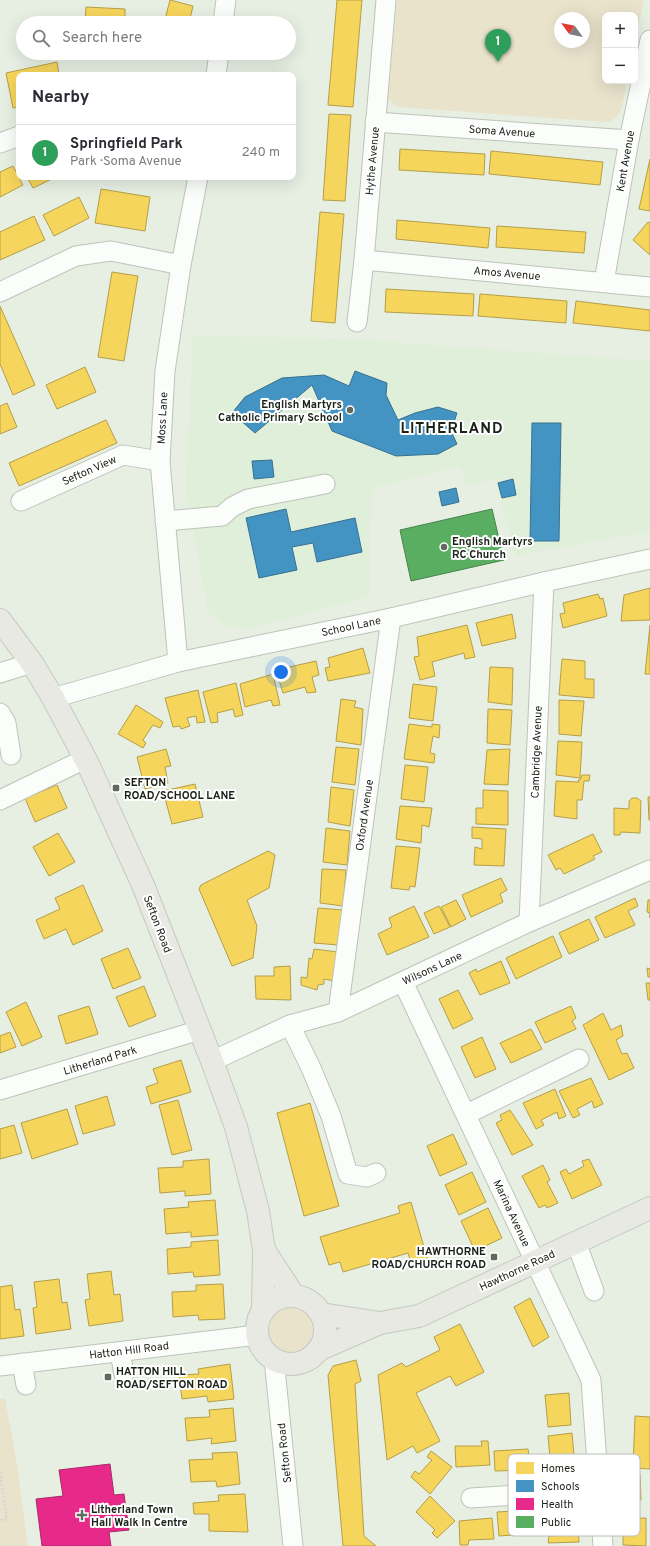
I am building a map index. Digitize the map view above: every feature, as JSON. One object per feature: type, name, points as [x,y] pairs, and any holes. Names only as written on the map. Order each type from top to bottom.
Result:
[{"type":"main road","name":"Sefton Road","points":[[0,620],[32,663],[53,698],[85,759],[143,885],[212,1061],[236,1127],[258,1211],[264,1250]]},
{"type":"main road","name":"Hawthorne Road","points":[[318,1350],[380,1324],[419,1316],[650,1208]]},
{"type":"main road","points":[[264,1250],[294,1296]]},
{"type":"main road","points":[[263,1311],[276,1299],[294,1296],[310,1302],[321,1314],[325,1332],[323,1342],[312,1357],[293,1364],[283,1363],[274,1359],[266,1353],[260,1345],[257,1335],[257,1326],[263,1311],[264,1250]]},
{"type":"main road","name":"Hawthorne Road","points":[[321,1314],[380,1324]]},
{"type":"street","points":[[224,16],[226,0]]},
{"type":"street","name":"Hythe Avenue","points":[[357,322],[364,260],[386,0]]},
{"type":"street","name":"Kent Avenue","points":[[604,282],[629,140],[650,40]]},
{"type":"street","points":[[216,72],[218,60]]},
{"type":"street","name":"Soma Avenue","points":[[375,122],[629,140]]},
{"type":"street","points":[[0,142],[16,137]]},
{"type":"street","name":"Moss Lane","points":[[178,662],[160,461],[165,372],[181,265],[197,180]]},
{"type":"street","points":[[0,292],[76,256],[111,251],[181,265]]},
{"type":"street","name":"Amos Avenue","points":[[364,260],[650,287]]},
{"type":"street","name":"Sefton View","points":[[21,501],[123,455],[160,461]]},
{"type":"street","points":[[165,521],[222,516],[232,507],[248,499],[324,484]]},
{"type":"street","name":"School Lane","points":[[53,698],[178,662],[391,618],[650,559]]},
{"type":"street","name":"Cambridge Avenue","points":[[529,922],[544,582]]},
{"type":"street","name":"Oxford Avenue","points":[[338,1012],[391,618]]},
{"type":"street","points":[[0,673],[32,663]]},
{"type":"street","points":[[0,714],[6,723],[11,755]]},
{"type":"street","points":[[0,800],[85,759]]},
{"type":"street","name":"Wilsons Lane","points":[[212,1061],[290,1025],[338,1012],[529,922],[650,870]]},
{"type":"street","name":"Marina Avenue","points":[[403,982],[467,1114],[591,1380],[596,1454]]},
{"type":"street","points":[[290,1025],[311,1068],[331,1116],[348,1174],[367,1176],[376,1172]]},
{"type":"street","name":"Litherland Park","points":[[0,1090],[200,1030]]},
{"type":"street","points":[[467,1114],[579,1059]]},
{"type":"street","points":[[576,1242],[594,1291]]},
{"type":"street","name":"Hatton Hill Road","points":[[0,1366],[22,1362],[120,1352],[257,1335]]},
{"type":"street","points":[[120,1352],[124,1374]]},
{"type":"street","name":"Sefton Road","points":[[274,1359],[293,1546]]},
{"type":"street","points":[[22,1362],[26,1385]]},
{"type":"street","points":[[471,1498],[508,1496]]},
{"type":"street","name":"Marina Avenue","points":[[601,1536],[602,1546]]},
{"type":"path","points":[[0,1472],[7,1519],[0,1520]]},
{"type":"shaded area","points":[[397,0],[644,0],[638,27],[638,12],[602,12],[602,84],[627,84],[620,112],[612,121],[606,122],[398,107],[388,99]]},
{"type":"shaded area","points":[[193,336],[337,338],[650,361],[650,531],[516,556],[495,479],[466,486],[460,465],[372,489],[369,596],[252,629],[225,625],[208,612],[186,489]]},
{"type":"shaded area","points":[[291,1306],[300,1308],[308,1313],[313,1321],[315,1330],[313,1339],[308,1347],[300,1352],[291,1354],[282,1352],[274,1347],[269,1339],[267,1330],[269,1321],[274,1313],[282,1308]]},
{"type":"shaded area","points":[[5,1398],[17,1464],[28,1546],[0,1546],[0,1399]]},
{"type":"building: Homes","points":[[170,0],[193,6],[191,16],[166,16]]},
{"type":"building: Homes","points":[[337,0],[362,0],[353,107],[328,105]]},
{"type":"building: Homes","points":[[86,7],[125,9],[125,16],[85,16]]},
{"type":"building: Homes","points":[[57,62],[59,72],[16,72],[16,108],[13,108],[6,73]]},
{"type":"building: Homes","points":[[329,114],[351,115],[345,201],[323,200]]},
{"type":"building: Homes","points":[[400,149],[485,154],[484,175],[399,170]]},
{"type":"building: Homes","points":[[491,151],[603,162],[600,185],[489,174]]},
{"type":"building: Homes","points":[[650,159],[650,211],[639,209]]},
{"type":"building: Homes","points":[[13,166],[16,172],[16,180],[20,180],[23,185],[0,197],[0,172]]},
{"type":"building: Homes","points":[[29,180],[50,180],[33,188]]},
{"type":"building: Homes","points":[[101,189],[150,197],[145,231],[95,223]]},
{"type":"building: Homes","points":[[79,197],[89,218],[54,236],[43,215]]},
{"type":"building: Homes","points":[[320,212],[344,214],[335,323],[311,321]]},
{"type":"building: Homes","points":[[34,216],[45,240],[0,260],[0,232]]},
{"type":"building: Homes","points":[[397,220],[490,228],[488,248],[396,239]]},
{"type":"building: Homes","points":[[648,222],[650,223],[650,255],[633,240]]},
{"type":"building: Homes","points":[[497,226],[586,232],[584,253],[496,247]]},
{"type":"building: Homes","points":[[112,272],[138,276],[124,361],[98,357]]},
{"type":"building: Homes","points":[[386,289],[474,294],[473,316],[385,312]]},
{"type":"building: Homes","points":[[480,294],[567,301],[566,323],[478,316]]},
{"type":"building: Homes","points":[[576,301],[650,310],[650,331],[573,323]]},
{"type":"building: Homes","points":[[0,306],[35,385],[13,395],[0,364]]},
{"type":"building: Homes","points":[[85,367],[96,392],[57,409],[46,385]]},
{"type":"building: Homes","points":[[7,403],[17,427],[0,434],[0,406]]},
{"type":"building: Homes","points":[[106,420],[117,443],[19,486],[9,463]]},
{"type":"building: Homes","points":[[650,588],[650,620],[621,621],[624,595]]},
{"type":"building: Homes","points":[[598,594],[600,599],[603,598],[607,616],[563,628],[560,614],[565,613],[563,603]]},
{"type":"building: Homes","points":[[512,614],[516,638],[482,646],[476,623]]},
{"type":"building: Homes","points":[[467,625],[475,657],[465,659],[464,653],[432,662],[435,676],[420,680],[414,657],[419,656],[417,637]]},
{"type":"building: Homes","points":[[650,625],[650,674],[645,674]]},
{"type":"building: Homes","points":[[363,648],[370,673],[328,681],[325,668],[330,667],[328,658]]},
{"type":"building: Homes","points":[[562,659],[585,661],[585,679],[594,679],[594,698],[559,695]]},
{"type":"building: Homes","points":[[316,661],[319,675],[312,677],[316,692],[307,693],[305,687],[283,693],[276,670]]},
{"type":"building: Homes","points":[[490,667],[513,668],[512,705],[488,702]]},
{"type":"building: Homes","points":[[273,674],[280,705],[273,706],[271,700],[245,707],[240,684]]},
{"type":"building: Homes","points":[[236,683],[243,715],[235,717],[233,709],[217,713],[218,722],[211,723],[203,692]]},
{"type":"building: Homes","points":[[413,684],[437,687],[433,721],[409,718]]},
{"type":"building: Homes","points":[[198,690],[205,722],[197,723],[196,716],[187,718],[190,726],[181,729],[180,726],[173,727],[165,698]]},
{"type":"building: Homes","points":[[341,699],[356,701],[354,707],[363,709],[361,745],[336,741]]},
{"type":"building: Homes","points":[[559,700],[584,701],[581,736],[559,734]]},
{"type":"building: Homes","points":[[136,705],[163,722],[160,728],[153,725],[143,740],[146,743],[143,748],[118,734]]},
{"type":"building: Homes","points":[[488,709],[512,710],[510,745],[487,743]]},
{"type":"building: Homes","points":[[409,724],[432,727],[432,724],[440,725],[439,738],[433,736],[430,753],[435,754],[434,763],[404,759]]},
{"type":"building: Homes","points":[[558,741],[582,742],[580,778],[556,775]]},
{"type":"building: Homes","points":[[336,747],[359,749],[355,785],[332,782]]},
{"type":"building: Homes","points":[[166,749],[171,766],[165,767],[168,783],[145,789],[137,757]]},
{"type":"building: Homes","points":[[510,749],[508,785],[484,784],[487,750]]},
{"type":"building: Homes","points":[[405,765],[428,767],[424,802],[401,799]]},
{"type":"building: Homes","points":[[582,775],[590,775],[589,781],[584,781],[582,800],[577,800],[577,819],[554,816],[556,781],[579,782],[578,780],[580,780]]},
{"type":"building: Homes","points":[[195,784],[203,817],[172,824],[163,791]]},
{"type":"building: Homes","points":[[57,785],[67,808],[35,822],[25,798]]},
{"type":"building: Homes","points":[[331,787],[354,790],[350,826],[328,822]]},
{"type":"building: Homes","points":[[483,790],[508,791],[508,825],[476,824],[476,808],[483,808]]},
{"type":"building: Homes","points":[[648,797],[650,797],[650,820],[649,820]]},
{"type":"building: Homes","points":[[632,798],[637,798],[641,801],[640,833],[621,832],[620,835],[614,835],[614,808],[629,809],[629,801]]},
{"type":"building: Homes","points":[[400,806],[432,808],[429,827],[422,825],[421,843],[396,839]]},
{"type":"building: Homes","points":[[472,827],[506,829],[504,866],[474,865],[475,847],[482,849],[482,839],[472,838]]},
{"type":"building: Homes","points":[[326,828],[350,831],[347,865],[323,862]]},
{"type":"building: Homes","points":[[58,833],[75,862],[49,876],[33,847]]},
{"type":"building: Homes","points":[[593,834],[602,852],[593,856],[595,859],[564,874],[560,868],[556,870],[548,855]]},
{"type":"building: Homes","points":[[396,846],[420,848],[415,887],[410,886],[409,890],[391,888]]},
{"type":"building: Homes","points":[[268,851],[275,855],[269,888],[247,900],[257,926],[253,958],[232,966],[199,889],[201,885]]},
{"type":"building: Homes","points":[[322,869],[346,870],[343,906],[320,903]]},
{"type":"building: Homes","points":[[501,878],[507,890],[500,894],[503,902],[471,917],[462,895]]},
{"type":"building: Homes","points":[[83,885],[103,931],[73,945],[66,929],[44,939],[36,920],[60,909],[55,898]]},
{"type":"building: Homes","points":[[635,898],[638,906],[628,911],[635,925],[605,938],[595,917]]},
{"type":"building: Homes","points":[[456,900],[466,919],[451,927],[441,907]]},
{"type":"building: Homes","points":[[648,900],[650,900],[650,913],[647,912]]},
{"type":"building: Homes","points":[[414,906],[429,937],[387,955],[378,934],[392,927],[389,918]]},
{"type":"building: Homes","points":[[439,906],[450,927],[434,934],[424,913]]},
{"type":"building: Homes","points":[[318,908],[343,910],[338,945],[314,943]]},
{"type":"building: Homes","points":[[589,919],[599,940],[569,954],[559,933]]},
{"type":"building: Homes","points":[[553,936],[562,957],[516,979],[506,958]]},
{"type":"building: Homes","points":[[128,948],[141,978],[113,989],[101,959]]},
{"type":"building: Homes","points":[[314,949],[338,952],[334,981],[324,979],[324,984],[318,985],[317,990],[301,985],[301,977],[307,978],[309,958],[312,959]]},
{"type":"building: Homes","points":[[501,961],[510,983],[480,995],[469,973],[476,969],[477,972]]},
{"type":"building: Homes","points":[[290,966],[291,1000],[256,999],[255,976],[274,976],[274,967]]},
{"type":"building: Homes","points":[[647,968],[650,969],[650,977],[648,977]]},
{"type":"building: Homes","points":[[646,983],[650,983],[650,1000],[648,1000]]},
{"type":"building: Homes","points":[[144,986],[156,1016],[129,1027],[116,997]]},
{"type":"building: Homes","points":[[458,990],[473,1019],[453,1029],[439,999]]},
{"type":"building: Homes","points":[[26,1002],[42,1037],[22,1046],[6,1012]]},
{"type":"building: Homes","points":[[89,1006],[98,1034],[66,1044],[58,1016]]},
{"type":"building: Homes","points":[[571,1006],[576,1018],[572,1021],[576,1029],[545,1043],[535,1022]]},
{"type":"building: Homes","points":[[603,1013],[611,1030],[621,1025],[623,1036],[616,1040],[622,1054],[627,1053],[634,1068],[609,1080],[583,1025]]},
{"type":"building: Homes","points":[[531,1029],[542,1049],[511,1063],[500,1043]]},
{"type":"building: Homes","points":[[10,1032],[16,1047],[0,1053],[0,1036]]},
{"type":"building: Homes","points":[[482,1037],[496,1069],[475,1078],[461,1047]]},
{"type":"building: Homes","points":[[181,1060],[191,1092],[151,1104],[146,1087],[158,1083],[153,1069]]},
{"type":"building: Homes","points":[[591,1078],[603,1104],[594,1108],[592,1101],[577,1109],[580,1115],[573,1118],[559,1091]]},
{"type":"building: Homes","points":[[555,1089],[566,1116],[559,1119],[557,1112],[541,1120],[544,1125],[536,1129],[523,1103]]},
{"type":"building: Homes","points":[[107,1096],[115,1125],[83,1134],[75,1106]]},
{"type":"building: Homes","points":[[178,1100],[192,1150],[172,1155],[159,1105]]},
{"type":"building: Homes","points":[[310,1103],[339,1206],[304,1216],[277,1113]]},
{"type":"building: Homes","points":[[67,1109],[78,1144],[32,1159],[21,1123]]},
{"type":"building: Homes","points":[[510,1110],[533,1145],[512,1155],[496,1123],[502,1120],[500,1115]]},
{"type":"building: Homes","points":[[14,1125],[22,1153],[0,1159],[0,1129]]},
{"type":"building: Homes","points":[[453,1134],[467,1164],[440,1176],[427,1146]]},
{"type":"building: Homes","points":[[209,1159],[211,1194],[185,1196],[185,1191],[160,1193],[158,1168],[183,1167],[183,1161]]},
{"type":"building: Homes","points":[[589,1159],[602,1185],[572,1199],[560,1172],[566,1169],[569,1174],[584,1166],[582,1161]]},
{"type":"building: Homes","points":[[543,1165],[550,1180],[547,1182],[558,1203],[547,1208],[545,1205],[539,1208],[522,1176]]},
{"type":"building: Homes","points":[[472,1172],[486,1202],[459,1215],[445,1185]]},
{"type":"building: Homes","points":[[215,1200],[218,1235],[191,1237],[191,1232],[166,1234],[164,1209],[189,1207],[188,1202]]},
{"type":"building: Homes","points":[[411,1202],[428,1261],[412,1266],[408,1253],[343,1272],[340,1262],[329,1265],[320,1237],[400,1213],[398,1206]]},
{"type":"building: Homes","points":[[488,1208],[502,1238],[475,1251],[461,1221]]},
{"type":"building: Homes","points":[[218,1240],[220,1275],[194,1277],[193,1272],[168,1274],[167,1249],[191,1247],[191,1242]]},
{"type":"building: Homes","points":[[111,1271],[114,1295],[120,1294],[123,1321],[89,1326],[85,1300],[90,1299],[87,1274]]},
{"type":"building: Homes","points":[[59,1279],[62,1303],[67,1302],[71,1329],[36,1334],[33,1308],[37,1307],[34,1282]]},
{"type":"building: Homes","points":[[223,1284],[225,1319],[199,1320],[198,1315],[173,1317],[172,1292],[196,1291],[196,1285]]},
{"type":"building: Homes","points":[[12,1285],[15,1310],[20,1309],[24,1336],[0,1339],[0,1287]]},
{"type":"building: Homes","points":[[530,1298],[549,1337],[533,1347],[514,1307]]},
{"type":"building: Homes","points":[[460,1324],[484,1372],[456,1386],[450,1376],[416,1393],[440,1441],[417,1453],[413,1446],[387,1460],[378,1375],[402,1363],[406,1367],[440,1350],[434,1337]]},
{"type":"building: Homes","points":[[356,1360],[361,1381],[355,1384],[364,1536],[376,1546],[343,1546],[328,1375],[333,1366]]},
{"type":"building: Homes","points":[[230,1364],[234,1399],[208,1402],[207,1396],[182,1399],[179,1375],[199,1374],[198,1369]]},
{"type":"building: Homes","points":[[569,1393],[571,1425],[548,1427],[545,1395]]},
{"type":"building: Homes","points":[[233,1408],[236,1441],[211,1444],[212,1438],[187,1441],[185,1418],[210,1417],[209,1410]]},
{"type":"building: Homes","points":[[635,1416],[650,1417],[650,1469],[640,1468],[640,1454],[634,1454]]},
{"type":"building: Homes","points":[[572,1433],[574,1454],[550,1454],[548,1436]]},
{"type":"building: Homes","points":[[481,1441],[488,1441],[490,1465],[456,1467],[455,1446],[482,1446]]},
{"type":"building: Homes","points":[[528,1449],[529,1454],[508,1454],[508,1471],[495,1471],[494,1451]]},
{"type":"building: Homes","points":[[431,1451],[452,1467],[430,1494],[411,1477],[415,1471],[419,1474],[432,1460],[427,1457]]},
{"type":"building: Homes","points":[[237,1452],[240,1484],[217,1487],[216,1481],[191,1482],[189,1460],[213,1459],[212,1453]]},
{"type":"building: Homes","points":[[640,1474],[641,1500],[640,1500]]},
{"type":"building: Homes","points":[[245,1494],[248,1532],[209,1531],[209,1514],[194,1514],[193,1503],[219,1501],[218,1495]]},
{"type":"building: Homes","points":[[430,1496],[455,1521],[437,1538],[432,1533],[435,1530],[416,1512]]},
{"type":"building: Homes","points":[[508,1511],[508,1535],[499,1536],[497,1512]]},
{"type":"building: Homes","points":[[492,1518],[494,1539],[469,1540],[468,1545],[460,1545],[459,1521]]},
{"type":"building: Homes","points":[[640,1518],[646,1518],[646,1546],[623,1545],[623,1536],[640,1536]]},
{"type":"building: Homes","points":[[549,1536],[579,1536],[579,1542],[548,1543]]},
{"type":"building: Schools","name":"English Martyrs Catholic Primary School","points":[[355,371],[387,383],[386,395],[398,420],[415,413],[438,407],[457,413],[451,431],[457,444],[438,454],[396,456],[332,431],[312,385],[255,433],[232,413],[245,397],[282,378],[324,375],[349,386]]},
{"type":"building: Schools","points":[[532,423],[561,423],[559,541],[530,541]]},
{"type":"building: Schools","points":[[272,460],[274,477],[254,479],[252,461]]},
{"type":"building: Schools","points":[[513,479],[516,495],[502,498],[498,483]]},
{"type":"building: Schools","points":[[456,488],[459,502],[442,506],[439,492]]},
{"type":"building: Schools","points":[[286,509],[291,532],[355,518],[362,552],[317,562],[313,543],[292,547],[297,570],[259,578],[246,518]]},
{"type":"building: Health","name":"Litherland Town Hall Walk In Centre","points":[[110,1464],[114,1495],[124,1494],[129,1530],[109,1532],[111,1546],[42,1546],[36,1499],[63,1496],[59,1470]]},
{"type":"building: Public","name":"English Martyrs RC Church","points":[[492,509],[504,560],[411,581],[400,530]]},
{"type":"place","name":"Springfield Park","points":[[498,62]]},
{"type":"place","name":"English Martyrs Catholic Primary School","points":[[350,410]]},
{"type":"place","name":"English Martyrs RC Church","points":[[444,547]]},
{"type":"place","name":"SEFTON ROAD/SCHOOL LANE","points":[[116,788]]},
{"type":"place","name":"HAWTHORNE ROAD/CHURCH ROAD","points":[[494,1257]]},
{"type":"place","name":"HATTON HILL ROAD/SEFTON ROAD","points":[[108,1377]]},
{"type":"place","name":"Litherland Town Hall Walk In Centre","points":[[82,1515]]},
{"type":"district","name":"LITHERLAND","points":[[452,428]]}]
